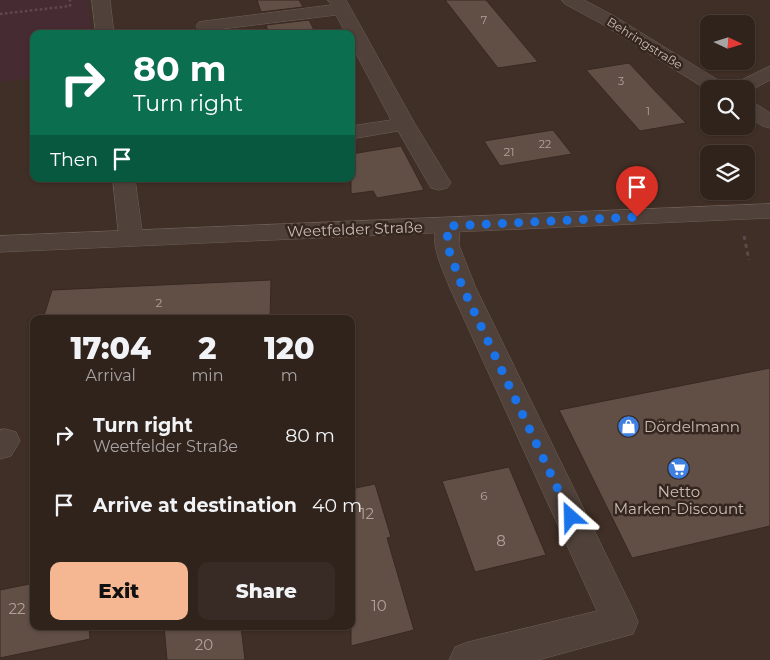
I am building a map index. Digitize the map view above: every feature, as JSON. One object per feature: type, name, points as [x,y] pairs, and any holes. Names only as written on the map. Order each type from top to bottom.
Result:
[{"type":"street","points":[[101,0],[105,30]]},
{"type":"street","name":"Behringstraße","points":[[571,0],[608,20],[705,80]]},
{"type":"street","points":[[205,26],[339,5],[353,30]]},
{"type":"street","points":[[355,34],[439,183]]},
{"type":"street","points":[[755,80],[770,72]]},
{"type":"street","points":[[755,112],[770,122]]},
{"type":"street","points":[[355,132],[404,124]]},
{"type":"street","points":[[124,182],[131,238]]},
{"type":"street","name":"Weetfelder Straße","points":[[0,244],[770,211]]},
{"type":"street","points":[[448,226],[447,245],[462,286],[620,622],[468,660]]},
{"type":"path","points":[[0,14],[70,6],[70,0]]},
{"type":"path","points":[[749,260],[744,236],[752,234]]},
{"type":"shaded area","points":[[0,0],[88,0],[92,30],[30,30],[30,78],[0,82]]},
{"type":"building","points":[[257,0],[299,0],[303,7],[261,12]]},
{"type":"building","points":[[445,0],[486,0],[538,62],[498,68]]},
{"type":"building","points":[[309,20],[314,30],[268,30],[266,25]]},
{"type":"building","points":[[629,63],[686,123],[640,131],[586,70]]},
{"type":"building","points":[[553,130],[572,154],[500,166],[484,141]]},
{"type":"building","points":[[401,146],[424,190],[377,198],[373,191],[351,194],[351,182],[355,182],[355,153]]},
{"type":"building","points":[[271,280],[270,315],[44,315],[52,290]]},
{"type":"building","name":"Netto Marken-Discount","points":[[770,368],[770,526],[632,558],[559,410]]},
{"type":"building","points":[[509,467],[546,555],[475,572],[442,481]]},
{"type":"building","points":[[375,484],[391,537],[387,538],[414,630],[351,646],[351,630],[355,630],[355,488]]},
{"type":"building","points":[[30,584],[30,630],[89,630],[90,639],[0,658],[0,590]]},
{"type":"building","points":[[164,630],[241,630],[245,660],[167,660]]},
{"type":"place","name":"Dördelmann","points":[[628,426]]},
{"type":"place","name":"Netto Marken-Discount","points":[[679,468]]},
{"type":"route","points":[[571,517],[462,286],[447,245],[448,226],[637,217]]}]
